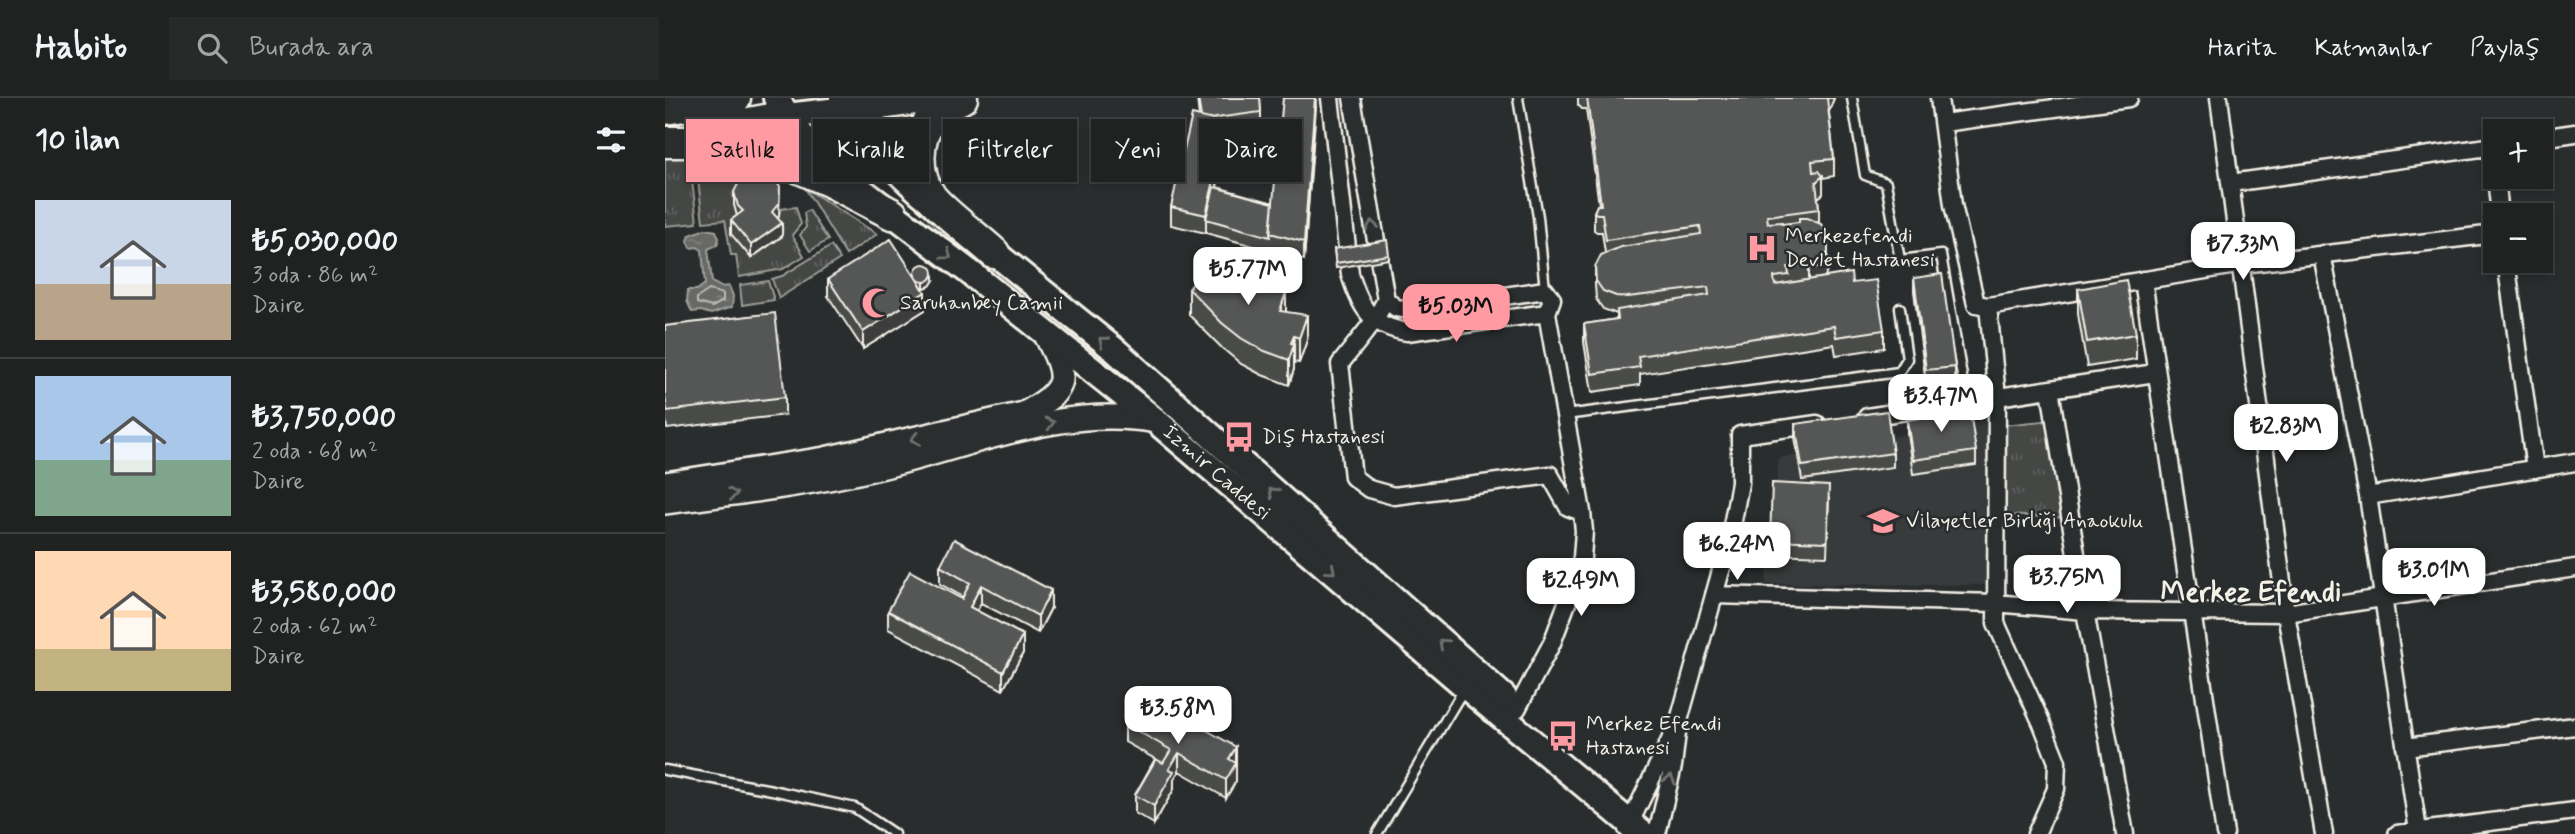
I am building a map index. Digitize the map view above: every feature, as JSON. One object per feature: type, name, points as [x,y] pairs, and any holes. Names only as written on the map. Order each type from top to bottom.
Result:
[{"type":"highway","points":[[665,109],[735,98]]},
{"type":"highway","points":[[854,103],[923,98]]},
{"type":"highway","points":[[962,98],[933,116],[919,157],[921,177],[932,198],[994,253]]},
{"type":"highway","points":[[665,140],[782,107]]},
{"type":"highway","points":[[665,140],[734,142],[759,150],[829,181],[892,214]]},
{"type":"main road","points":[[782,107],[854,103]]},
{"type":"main road","name":"İzmir Caddesi","points":[[854,103],[881,152],[917,190],[1116,351],[1512,715],[1644,829]]},
{"type":"main road","name":"İzmir Caddesi","points":[[782,107],[835,170],[1156,421],[1465,686],[1512,715]]},
{"type":"street","points":[[1330,98],[1350,274],[1358,300],[1374,320],[1389,330],[1407,332],[1547,313]]},
{"type":"street","points":[[1352,98],[1386,300],[1374,320],[1339,364],[1353,477],[1370,489],[1394,496],[1550,475],[1568,507],[1582,512]]},
{"type":"street","points":[[1939,98],[1953,205],[1976,304],[1988,306],[2242,264],[2483,235]]},
{"type":"street","points":[[1943,123],[2129,98]]},
{"type":"street","points":[[2219,98],[2286,613],[2324,834]]},
{"type":"street","points":[[2553,136],[2575,133]]},
{"type":"street","points":[[2231,183],[2483,148]]},
{"type":"street","points":[[2322,254],[2368,496],[2418,831]]},
{"type":"street","points":[[2508,273],[2535,469]]},
{"type":"street","points":[[2143,280],[2225,834]]},
{"type":"street","points":[[1386,300],[1396,308],[1409,310],[1545,290],[1552,299],[1547,313],[1582,512],[1582,558],[1552,643],[1512,715]]},
{"type":"street","points":[[1988,306],[1997,397],[1996,623],[2057,762],[2056,789],[2036,834]]},
{"type":"street","points":[[665,484],[825,459],[1024,414],[1048,401],[1060,387],[1062,371],[1045,333]]},
{"type":"street","points":[[1644,829],[1678,724],[1729,542],[1740,483],[1740,435],[2155,373]]},
{"type":"street","points":[[2050,390],[2085,611],[2125,834]]},
{"type":"street","points":[[665,502],[735,494],[879,468],[1060,420],[1128,416],[1156,421]]},
{"type":"street","points":[[2368,496],[2575,462]]},
{"type":"street","points":[[1714,595],[1995,603],[2085,611],[2286,613],[2575,568]]},
{"type":"street","points":[[1644,829],[1673,766],[1678,724]]},
{"type":"street","points":[[2405,747],[2575,726]]},
{"type":"street","points":[[2397,834],[2575,811]]},
{"type":"lane","points":[[1518,98],[1538,217],[1545,290]]},
{"type":"lane","points":[[1852,98],[1865,175],[1886,183],[1900,260],[1941,255],[1962,376]]},
{"type":"lane","points":[[1565,415],[1899,372],[1907,359],[1900,308]]},
{"type":"lane","points":[[1377,834],[1465,686]]},
{"type":"lane","points":[[665,770],[855,808],[894,834]]},
{"type":"shaded area","name":"Vilayetler Birliği Anaokulu","points":[[1987,419],[1998,585],[1766,584],[1779,458]]},
{"type":"green space","points":[[686,155],[686,182],[692,182],[697,223],[665,226],[665,158]]},
{"type":"green space","points":[[698,182],[755,182],[755,185],[735,205],[738,219],[732,234],[751,258],[782,237],[776,223],[781,209],[796,207],[801,224],[792,235],[804,256],[783,269],[739,277],[736,255],[731,255],[725,220],[703,222]]},
{"type":"green space","points":[[805,188],[877,234],[846,255]]},
{"type":"green space","points":[[809,210],[828,240],[810,251],[800,235],[806,227],[804,213]]},
{"type":"green space","points":[[831,246],[840,259],[779,298],[772,279],[782,276]]},
{"type":"green space","points":[[768,281],[774,300],[742,305],[740,285]]},
{"type":"green space","points":[[2052,420],[2068,518],[2002,515],[1996,426]]},
{"type":"water","points":[[705,229],[716,231],[719,238],[717,245],[708,249],[712,282],[721,287],[729,286],[733,296],[732,307],[711,314],[692,312],[687,301],[688,290],[697,290],[705,284],[702,250],[691,248],[688,241],[690,235]]},
{"type":"building","points":[[1198,98],[1260,98],[1261,112],[1209,119],[1201,117]]},
{"type":"building","points":[[1283,98],[1315,98],[1304,242],[1270,233],[1275,182],[1302,182],[1302,119],[1281,119]]},
{"type":"building","name":"Merkezefendi Devlet Hastanesi","points":[[1587,98],[1827,98],[1834,159],[1812,161],[1813,172],[1819,171],[1823,176],[1816,182],[1819,209],[1767,216],[1768,223],[1799,222],[1799,218],[1807,218],[1821,224],[1828,237],[1828,252],[1821,266],[1809,269],[1808,264],[1788,267],[1789,275],[1774,277],[1775,285],[1851,273],[1852,283],[1876,280],[1884,330],[1836,337],[1834,326],[1638,356],[1640,367],[1592,374],[1584,324],[1618,319],[1617,310],[1709,295],[1708,287],[1628,297],[1616,296],[1603,291],[1596,281],[1595,267],[1601,255],[1621,247],[1701,234],[1700,226],[1606,240],[1602,214],[1594,212],[1597,205],[1601,205]]},
{"type":"building","points":[[1192,115],[1210,119],[1199,119],[1199,182],[1214,182],[1206,215],[1171,207],[1177,182],[1185,182],[1185,146]]},
{"type":"building","points":[[739,182],[776,182],[780,187],[779,203],[772,212],[782,223],[751,245],[731,220],[743,211],[738,206],[734,192]]},
{"type":"building","points":[[1214,187],[1273,203],[1270,237],[1206,219]]},
{"type":"building","name":"Saruhanbey Camii","points":[[891,239],[925,292],[863,332],[828,279]]},
{"type":"building","points":[[1387,240],[1389,255],[1336,263],[1334,249]]},
{"type":"building","points":[[1216,250],[1236,270],[1256,282],[1286,292],[1280,311],[1307,315],[1299,338],[1294,336],[1291,343],[1294,344],[1289,360],[1262,350],[1241,338],[1222,323],[1189,289]]},
{"type":"building","points":[[920,264],[928,264],[933,273],[931,280],[920,282],[915,277],[915,269]]},
{"type":"building","points":[[1942,274],[1955,367],[1926,370],[1914,278]]},
{"type":"building","points":[[2126,280],[2136,334],[2087,342],[2078,289]]},
{"type":"building","points":[[775,313],[785,397],[667,411],[665,326]]},
{"type":"building","points":[[1955,408],[1956,413],[1970,411],[1976,451],[1913,460],[1907,420],[1920,418],[1920,413]]},
{"type":"building","points":[[1887,411],[1893,453],[1802,466],[1795,424]]},
{"type":"building","points":[[1772,483],[1829,486],[1827,542],[1770,540]]},
{"type":"building","points":[[954,539],[1051,590],[1038,616],[981,585],[970,607],[1023,635],[1003,672],[888,611],[910,571],[962,599],[970,583],[940,566]]},
{"type":"building","points":[[1151,698],[1236,747],[1229,759],[1236,763],[1226,780],[1179,753],[1169,769],[1174,771],[1154,806],[1135,795],[1156,759],[1163,763],[1171,750],[1125,724],[1137,704],[1145,708]]},
{"type":"place","name":"Merkezefendi Devlet Hastanesi","points":[[1762,248]]},
{"type":"place","name":"Saruhanbey Camii","points":[[877,303]]},
{"type":"place","name":"Diş Hastanesi","points":[[1239,437]]},
{"type":"place","name":"Vilayetler Birliği Anaokulu","points":[[1883,521]]},
{"type":"place","name":"Merkez Efendi Hastanesi","points":[[1563,736]]},
{"type":"district","name":"Merkez Efendi","points":[[2251,593]]}]
